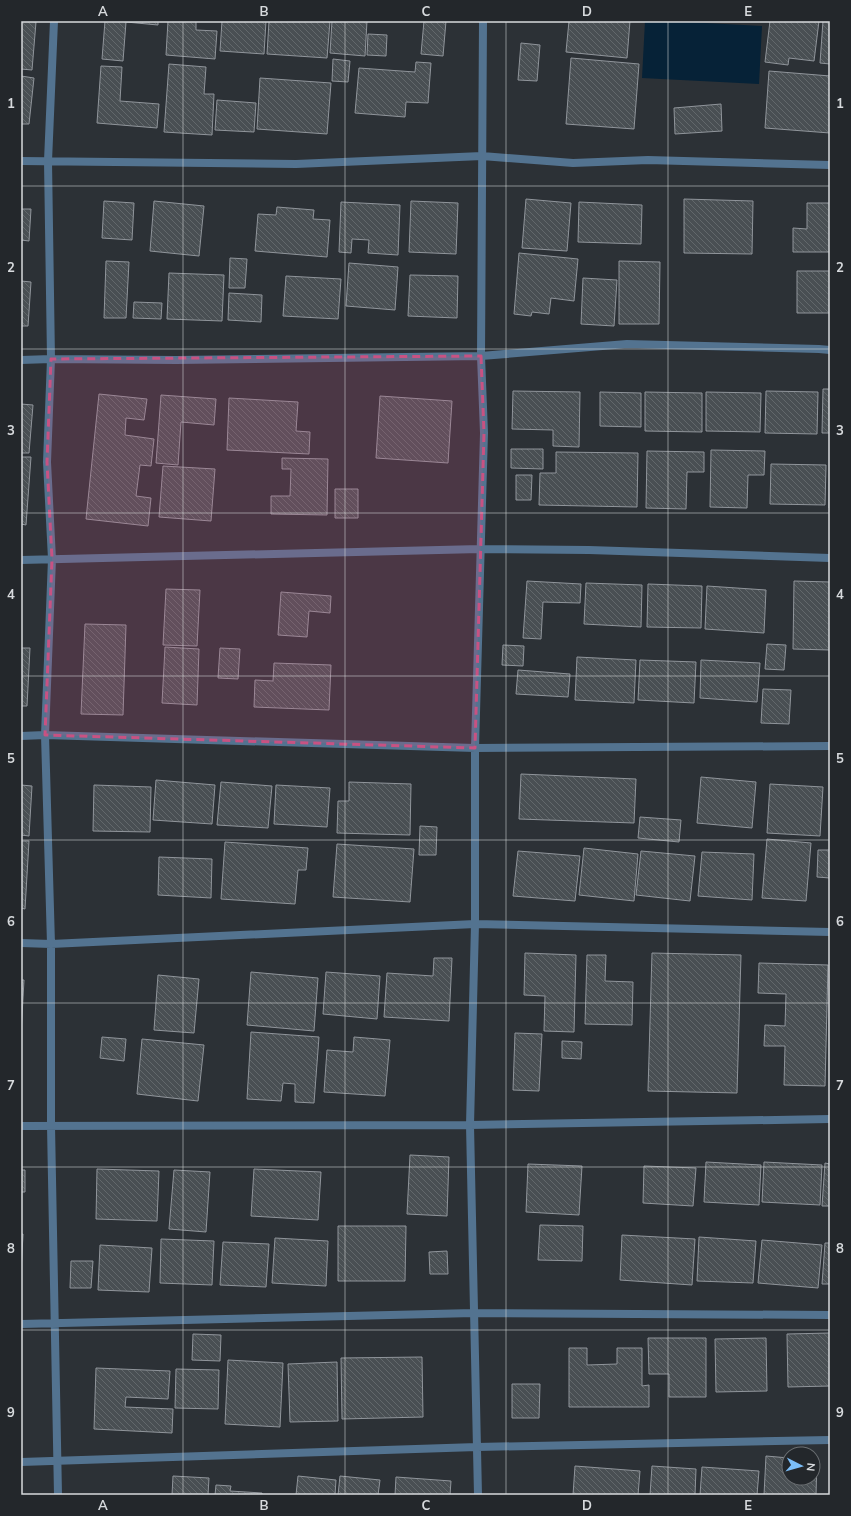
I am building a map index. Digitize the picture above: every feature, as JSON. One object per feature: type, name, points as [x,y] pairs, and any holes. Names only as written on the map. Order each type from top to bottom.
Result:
[{"type":"street","points":[[54,21],[48,161],[51,359],[47,462],[52,559],[45,735],[51,944],[52,1126],[58,1495]]},
{"type":"street","points":[[478,1495],[470,1125],[475,924],[474,748],[484,433],[481,356],[483,21]]},
{"type":"street","points":[[21,161],[296,164],[482,156],[573,163],[648,160],[830,165]]},
{"type":"street","points":[[21,360],[176,360],[481,356],[627,344],[830,350]]},
{"type":"street","points":[[21,560],[480,549],[589,550],[830,558]]},
{"type":"street","points":[[21,736],[45,735],[474,748],[830,746]]},
{"type":"street","points":[[21,943],[51,944],[475,924],[830,932]]},
{"type":"street","points":[[21,1126],[470,1125],[830,1119]]},
{"type":"street","points":[[21,1324],[474,1314],[830,1315]]},
{"type":"street","points":[[21,1462],[477,1447],[830,1440]]},
{"type":"highlighted area","points":[[481,356],[484,433],[475,748],[45,735],[52,559],[47,462],[51,359]]},
{"type":"water","points":[[645,21],[762,26],[759,84],[642,78]]},
{"type":"building","points":[[21,21],[36,22],[32,70],[21,69]]},
{"type":"building","points":[[105,21],[158,21],[158,25],[126,22],[123,61],[102,59]]},
{"type":"building","points":[[168,21],[196,21],[196,30],[217,31],[215,59],[166,55]]},
{"type":"building","points":[[222,21],[266,21],[264,54],[220,51]]},
{"type":"building","points":[[269,21],[330,21],[327,58],[267,54]]},
{"type":"building","points":[[332,21],[367,21],[365,56],[330,53]]},
{"type":"building","points":[[424,21],[446,21],[443,56],[421,54]]},
{"type":"building","points":[[569,21],[630,21],[627,58],[566,52]]},
{"type":"building","points":[[770,21],[819,21],[814,61],[789,58],[788,65],[765,62]]},
{"type":"building","points":[[823,21],[830,21],[830,64],[820,63]]},
{"type":"building","points":[[368,34],[387,35],[386,56],[367,55]]},
{"type":"building","points":[[521,43],[540,45],[537,81],[518,80]]},
{"type":"building","points":[[571,58],[639,64],[634,129],[566,124]]},
{"type":"building","points":[[333,59],[350,61],[348,82],[332,81]]},
{"type":"building","points":[[416,62],[431,63],[428,103],[406,102],[405,117],[355,113],[359,68],[415,72]]},
{"type":"building","points":[[169,64],[206,67],[204,94],[214,94],[212,135],[164,132]]},
{"type":"building","points":[[101,66],[122,67],[120,101],[159,104],[157,128],[97,123]]},
{"type":"building","points":[[769,71],[830,76],[830,133],[765,128]]},
{"type":"building","points":[[21,76],[34,78],[29,124],[21,124]]},
{"type":"building","points":[[260,78],[331,83],[327,134],[257,129]]},
{"type":"building","points":[[217,100],[256,103],[254,132],[215,130]]},
{"type":"building","points":[[721,104],[722,131],[675,134],[674,108]]},
{"type":"building","points":[[526,199],[571,203],[567,251],[522,248]]},
{"type":"building","points":[[684,199],[753,201],[752,254],[684,253]]},
{"type":"building","points":[[104,201],[134,203],[132,240],[102,238]]},
{"type":"building","points":[[154,201],[204,206],[199,256],[150,251]]},
{"type":"building","points":[[411,201],[458,203],[456,254],[409,252]]},
{"type":"building","points":[[341,202],[400,205],[398,255],[368,253],[369,240],[352,239],[351,253],[339,252]]},
{"type":"building","points":[[579,202],[642,205],[641,244],[578,242]]},
{"type":"building","points":[[807,203],[830,203],[830,252],[793,252],[793,228],[807,229]]},
{"type":"building","points":[[277,207],[314,210],[313,219],[330,220],[327,257],[255,251],[258,214],[276,215]]},
{"type":"building","points":[[21,209],[31,209],[29,241],[21,240]]},
{"type":"building","points":[[519,253],[578,259],[574,301],[551,298],[549,314],[532,312],[531,316],[514,314]]},
{"type":"building","points":[[230,258],[247,259],[245,288],[229,288]]},
{"type":"building","points":[[106,261],[129,262],[126,318],[104,318]]},
{"type":"building","points":[[619,261],[660,262],[659,324],[619,324]]},
{"type":"building","points":[[349,263],[398,267],[395,310],[346,306]]},
{"type":"building","points":[[797,271],[830,271],[830,313],[797,313]]},
{"type":"building","points":[[169,273],[224,275],[222,321],[167,319]]},
{"type":"building","points":[[410,275],[458,276],[457,318],[408,316]]},
{"type":"building","points":[[286,276],[341,279],[338,319],[283,316]]},
{"type":"building","points":[[583,278],[617,280],[614,326],[581,324]]},
{"type":"building","points":[[21,281],[31,282],[28,326],[21,326]]},
{"type":"building","points":[[229,293],[262,295],[261,322],[228,320]]},
{"type":"building","points":[[134,302],[162,303],[161,319],[133,318]]},
{"type":"building","points":[[823,389],[830,389],[830,433],[822,433]]},
{"type":"building","points":[[513,391],[580,392],[579,447],[553,446],[553,430],[512,429]]},
{"type":"building","points":[[766,391],[818,392],[817,434],[765,433]]},
{"type":"building","points":[[600,392],[641,393],[641,427],[600,426]]},
{"type":"building","points":[[645,392],[702,393],[702,432],[645,431]]},
{"type":"building","points":[[706,392],[761,393],[760,432],[706,431]]},
{"type":"building","points":[[99,394],[147,399],[144,420],[126,418],[125,435],[154,439],[151,466],[140,465],[136,496],[151,498],[148,526],[86,519]]},
{"type":"building","points":[[161,395],[216,399],[214,425],[181,422],[178,465],[156,463]]},
{"type":"building","points":[[380,396],[452,401],[448,463],[376,458]]},
{"type":"building","points":[[229,398],[298,402],[296,431],[310,432],[309,454],[227,450]]},
{"type":"building","points":[[21,404],[33,405],[29,453],[21,453]]},
{"type":"building","points":[[511,449],[543,449],[543,469],[511,468]]},
{"type":"building","points":[[711,450],[765,451],[764,475],[748,475],[747,508],[710,507]]},
{"type":"building","points":[[647,451],[704,452],[704,472],[687,472],[686,509],[646,508]]},
{"type":"building","points":[[556,452],[638,453],[637,507],[539,505],[540,473],[556,473]]},
{"type":"building","points":[[830,452],[830,508],[829,508]]},
{"type":"building","points":[[21,457],[31,457],[26,525],[21,524]]},
{"type":"building","points":[[282,458],[328,459],[327,515],[271,514],[271,496],[290,496],[291,469],[282,469]]},
{"type":"building","points":[[771,464],[826,465],[825,505],[770,504]]},
{"type":"building","points":[[163,466],[215,469],[211,521],[159,517]]},
{"type":"building","points":[[516,475],[532,475],[531,500],[516,500]]},
{"type":"building","points":[[335,489],[358,489],[358,518],[335,518]]},
{"type":"building","points":[[527,581],[581,584],[580,603],[543,602],[541,639],[523,638]]},
{"type":"building","points":[[794,581],[830,582],[830,650],[793,649]]},
{"type":"building","points":[[586,583],[642,585],[641,627],[584,624]]},
{"type":"building","points":[[648,584],[702,586],[701,628],[647,627]]},
{"type":"building","points":[[707,586],[766,590],[764,633],[705,629]]},
{"type":"building","points":[[166,589],[200,590],[197,646],[163,645]]},
{"type":"building","points":[[281,592],[331,596],[330,613],[309,611],[307,637],[278,635]]},
{"type":"building","points":[[85,624],[126,625],[123,715],[81,714]]},
{"type":"building","points":[[767,644],[786,645],[784,670],[765,669]]},
{"type":"building","points":[[503,645],[524,646],[523,666],[502,665]]},
{"type":"building","points":[[165,647],[199,649],[197,705],[162,703]]},
{"type":"building","points":[[21,648],[30,648],[27,706],[21,706]]},
{"type":"building","points":[[220,648],[240,649],[238,679],[218,678]]},
{"type":"building","points":[[577,657],[636,660],[634,703],[575,700]]},
{"type":"building","points":[[640,660],[696,662],[694,703],[638,700]]},
{"type":"building","points":[[701,660],[760,663],[757,702],[700,698]]},
{"type":"building","points":[[274,663],[331,665],[329,710],[254,707],[255,680],[273,681]]},
{"type":"building","points":[[518,670],[570,674],[568,697],[516,694]]},
{"type":"building","points":[[763,689],[791,690],[789,724],[761,723]]},
{"type":"building","points":[[521,774],[636,779],[634,823],[519,819]]},
{"type":"building","points":[[701,777],[756,782],[752,828],[697,823]]},
{"type":"building","points":[[156,780],[215,785],[212,824],[153,820]]},
{"type":"building","points":[[221,782],[272,786],[268,828],[217,825]]},
{"type":"building","points":[[349,782],[411,784],[410,835],[337,833],[338,801],[349,801]]},
{"type":"building","points":[[770,784],[823,787],[820,836],[767,833]]},
{"type":"building","points":[[21,785],[32,786],[29,836],[21,835]]},
{"type":"building","points":[[94,785],[151,787],[150,832],[93,831]]},
{"type":"building","points":[[276,785],[330,788],[327,827],[274,824]]},
{"type":"building","points":[[640,817],[681,820],[679,842],[638,838]]},
{"type":"building","points":[[420,826],[437,827],[436,855],[419,855]]},
{"type":"building","points":[[767,839],[811,843],[806,901],[762,898]]},
{"type":"building","points":[[21,841],[29,841],[25,909],[21,908]]},
{"type":"building","points":[[225,842],[308,848],[306,870],[298,870],[295,904],[221,899]]},
{"type":"building","points":[[337,844],[414,849],[410,902],[333,897]]},
{"type":"building","points":[[584,848],[638,854],[634,901],[579,895]]},
{"type":"building","points":[[818,850],[830,850],[830,878],[817,877]]},
{"type":"building","points":[[518,851],[580,856],[575,901],[513,896]]},
{"type":"building","points":[[641,851],[695,856],[690,901],[636,895]]},
{"type":"building","points":[[702,852],[754,854],[752,900],[698,896]]},
{"type":"building","points":[[159,857],[212,859],[211,898],[158,895]]},
{"type":"building","points":[[525,953],[576,955],[574,1032],[544,1031],[545,996],[524,995]]},
{"type":"building","points":[[652,953],[741,955],[737,1093],[648,1091]]},
{"type":"building","points":[[587,955],[606,955],[605,981],[633,982],[632,1025],[585,1024]]},
{"type":"building","points":[[434,958],[452,958],[449,1021],[384,1017],[387,973],[433,976]]},
{"type":"building","points":[[759,963],[828,965],[825,1086],[784,1085],[785,1046],[764,1046],[765,1025],[785,1026],[786,994],[758,993]]},
{"type":"building","points":[[251,972],[318,978],[314,1031],[247,1025]]},
{"type":"building","points":[[326,972],[380,976],[377,1019],[323,1014]]},
{"type":"building","points":[[158,975],[199,979],[194,1033],[154,1030]]},
{"type":"building","points":[[21,980],[24,980],[21,1034]]},
{"type":"building","points":[[251,1032],[319,1037],[314,1103],[295,1102],[295,1084],[283,1083],[281,1101],[247,1099]]},
{"type":"building","points":[[515,1033],[542,1034],[539,1091],[513,1090]]},
{"type":"building","points":[[102,1037],[126,1039],[124,1061],[100,1058]]},
{"type":"building","points":[[354,1037],[390,1040],[385,1096],[324,1092],[327,1050],[353,1052]]},
{"type":"building","points":[[142,1039],[204,1045],[198,1101],[137,1094]]},
{"type":"building","points":[[562,1041],[582,1042],[581,1059],[562,1058]]},
{"type":"building","points":[[410,1155],[449,1157],[447,1216],[407,1214]]},
{"type":"building","points":[[706,1162],[761,1165],[759,1205],[704,1202]]},
{"type":"building","points":[[764,1162],[822,1165],[820,1205],[762,1202]]},
{"type":"building","points":[[825,1163],[830,1164],[830,1206],[822,1206]]},
{"type":"building","points":[[528,1164],[582,1166],[579,1215],[526,1212]]},
{"type":"building","points":[[644,1166],[696,1168],[693,1206],[643,1203]]},
{"type":"building","points":[[97,1169],[159,1171],[157,1221],[96,1219]]},
{"type":"building","points":[[254,1169],[321,1172],[318,1220],[251,1216]]},
{"type":"building","points":[[21,1170],[25,1170],[25,1192],[21,1192]]},
{"type":"building","points":[[174,1170],[210,1172],[206,1232],[169,1229]]},
{"type":"building","points":[[540,1225],[583,1226],[582,1261],[538,1260]]},
{"type":"building","points":[[338,1226],[406,1226],[405,1281],[338,1281]]},
{"type":"building","points":[[21,1234],[23,1234],[21,1273]]},
{"type":"building","points":[[622,1235],[695,1239],[692,1285],[620,1280]]},
{"type":"building","points":[[699,1237],[756,1241],[753,1283],[697,1281]]},
{"type":"building","points":[[275,1238],[328,1241],[326,1286],[272,1283]]},
{"type":"building","points":[[161,1239],[214,1241],[212,1285],[160,1283]]},
{"type":"building","points":[[762,1240],[822,1245],[818,1288],[758,1283]]},
{"type":"building","points":[[223,1242],[269,1244],[266,1287],[220,1285]]},
{"type":"building","points":[[825,1243],[830,1243],[830,1284],[822,1284]]},
{"type":"building","points":[[100,1245],[152,1248],[149,1292],[98,1290]]},
{"type":"building","points":[[447,1251],[448,1274],[430,1274],[429,1252]]},
{"type":"building","points":[[71,1261],[93,1261],[91,1288],[70,1288]]},
{"type":"building","points":[[830,1333],[830,1386],[788,1387],[787,1334]]},
{"type":"building","points":[[193,1334],[221,1335],[220,1361],[192,1360]]},
{"type":"building","points":[[648,1338],[706,1338],[706,1397],[669,1397],[669,1374],[649,1374]]},
{"type":"building","points":[[766,1338],[767,1391],[716,1392],[715,1339]]},
{"type":"building","points":[[569,1348],[587,1348],[587,1365],[617,1364],[617,1348],[642,1348],[642,1386],[649,1385],[649,1407],[569,1407]]},
{"type":"building","points":[[422,1357],[423,1417],[342,1419],[341,1358]]},
{"type":"building","points":[[228,1360],[283,1363],[280,1427],[225,1424]]},
{"type":"building","points":[[337,1362],[338,1421],[290,1422],[288,1364]]},
{"type":"building","points":[[96,1368],[170,1371],[168,1399],[126,1397],[125,1407],[173,1409],[172,1433],[94,1429]]},
{"type":"building","points":[[176,1369],[219,1370],[218,1409],[175,1408]]},
{"type":"building","points":[[512,1384],[540,1384],[539,1418],[512,1418]]},
{"type":"building","points":[[766,1456],[781,1457],[781,1486],[816,1486],[816,1495],[764,1495]]},
{"type":"building","points":[[575,1466],[640,1471],[638,1495],[573,1495]]},
{"type":"building","points":[[652,1466],[696,1469],[695,1495],[650,1495]]},
{"type":"building","points":[[702,1467],[759,1471],[757,1495],[700,1495]]},
{"type":"building","points":[[173,1476],[209,1478],[208,1495],[172,1495]]},
{"type":"building","points":[[298,1476],[336,1480],[335,1495],[296,1495]]},
{"type":"building","points":[[340,1476],[380,1480],[378,1495],[338,1495]]},
{"type":"building","points":[[396,1477],[451,1481],[450,1495],[395,1495]]},
{"type":"building","points":[[216,1485],[231,1486],[230,1491],[262,1493],[262,1495],[215,1495]]}]
